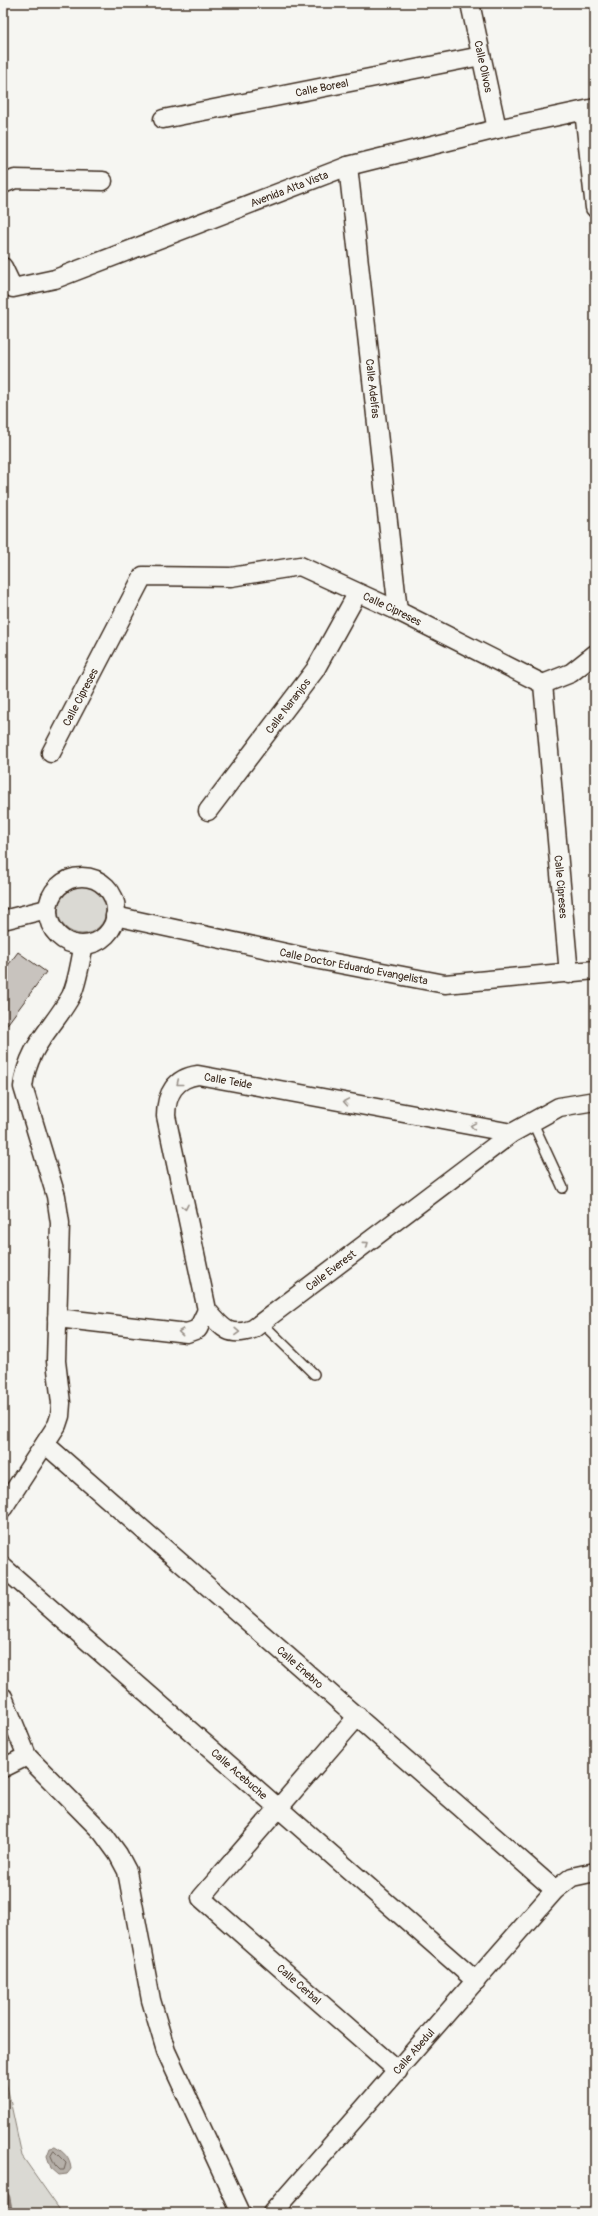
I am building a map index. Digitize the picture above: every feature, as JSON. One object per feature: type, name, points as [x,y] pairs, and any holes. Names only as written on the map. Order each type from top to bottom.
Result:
[{"type":"street","name":"Calle Olivos","points":[[470,3],[497,129]]},
{"type":"street","name":"Calle Boreal","points":[[163,119],[481,56]]},
{"type":"street","name":"Avenida Alta Vista","points":[[3,267],[13,288],[55,279],[348,166],[497,129],[589,110]]},
{"type":"street","points":[[589,110],[595,208]]},
{"type":"street","name":"Calle Adelfas","points":[[348,166],[398,612]]},
{"type":"street","points":[[3,184],[15,179],[103,181]]},
{"type":"street","name":"Calle Cipreses","points":[[51,753],[143,576],[231,577],[300,566],[398,612],[544,684],[569,974]]},
{"type":"street","name":"Calle Naranjos","points":[[208,811],[314,670],[357,594]]},
{"type":"street","points":[[544,684],[572,673],[595,654]]},
{"type":"street","points":[[80,877],[90,878],[99,882],[110,892],[115,906],[115,916],[113,925],[105,936],[93,943],[84,945],[72,944],[62,939],[51,926],[47,909],[54,891],[61,884],[80,877]]},
{"type":"street","points":[[3,920],[47,909]]},
{"type":"street","name":"Calle Doctor Eduardo Evangelista","points":[[115,916],[309,958],[445,984],[569,974],[595,970]]},
{"type":"street","points":[[3,1508],[45,1444],[60,1416],[56,1361],[60,1223],[56,1196],[23,1087],[24,1073],[33,1049],[42,1040],[72,994],[84,945]]},
{"type":"street","name":"Calle Teide","points":[[208,1310],[166,1116],[166,1103],[176,1083],[189,1076],[198,1075],[512,1133]]},
{"type":"street","name":"Calle Everest","points":[[208,1310],[228,1332],[243,1333],[262,1323],[512,1133],[559,1107],[595,1101]]},
{"type":"street","points":[[57,1318],[187,1332],[198,1329],[208,1310]]},
{"type":"street","name":"Calle Enebro","points":[[45,1444],[358,1716],[555,1890]]},
{"type":"street","name":"Calle Acebuche","points":[[3,1567],[476,1981]]},
{"type":"street","points":[[3,1698],[28,1756],[102,1832],[118,1854],[127,1871],[151,2000],[166,2052],[241,2213]]},
{"type":"street","points":[[279,1809],[358,1716]]},
{"type":"street","points":[[3,1768],[28,1756]]},
{"type":"street","name":"Calle Cerbal","points":[[279,1809],[201,1898],[398,2071]]},
{"type":"street","points":[[538,1874],[551,1874],[578,1864],[595,1866]]},
{"type":"street","name":"Calle Abedul","points":[[272,2213],[555,1890],[572,1877],[595,1872]]},
{"type":"lane","points":[[532,1121],[563,1188]]},
{"type":"lane","points":[[262,1323],[314,1374]]},
{"type":"shaded area","points":[[77,886],[87,886],[96,890],[102,896],[105,901],[105,919],[96,930],[87,934],[77,934],[68,930],[62,924],[58,915],[58,905],[62,896],[68,890]]},
{"type":"shaded area","points":[[3,2067],[22,2156],[62,2213],[3,2213]]},
{"type":"water","points":[[55,2147],[64,2153],[68,2159],[71,2169],[67,2174],[59,2175],[51,2168],[47,2156],[50,2148]]},
{"type":"building","points":[[18,952],[46,972],[3,1030],[3,972]]},
{"type":"waterway","points":[[3,2187],[8,2197],[11,2213]]}]
